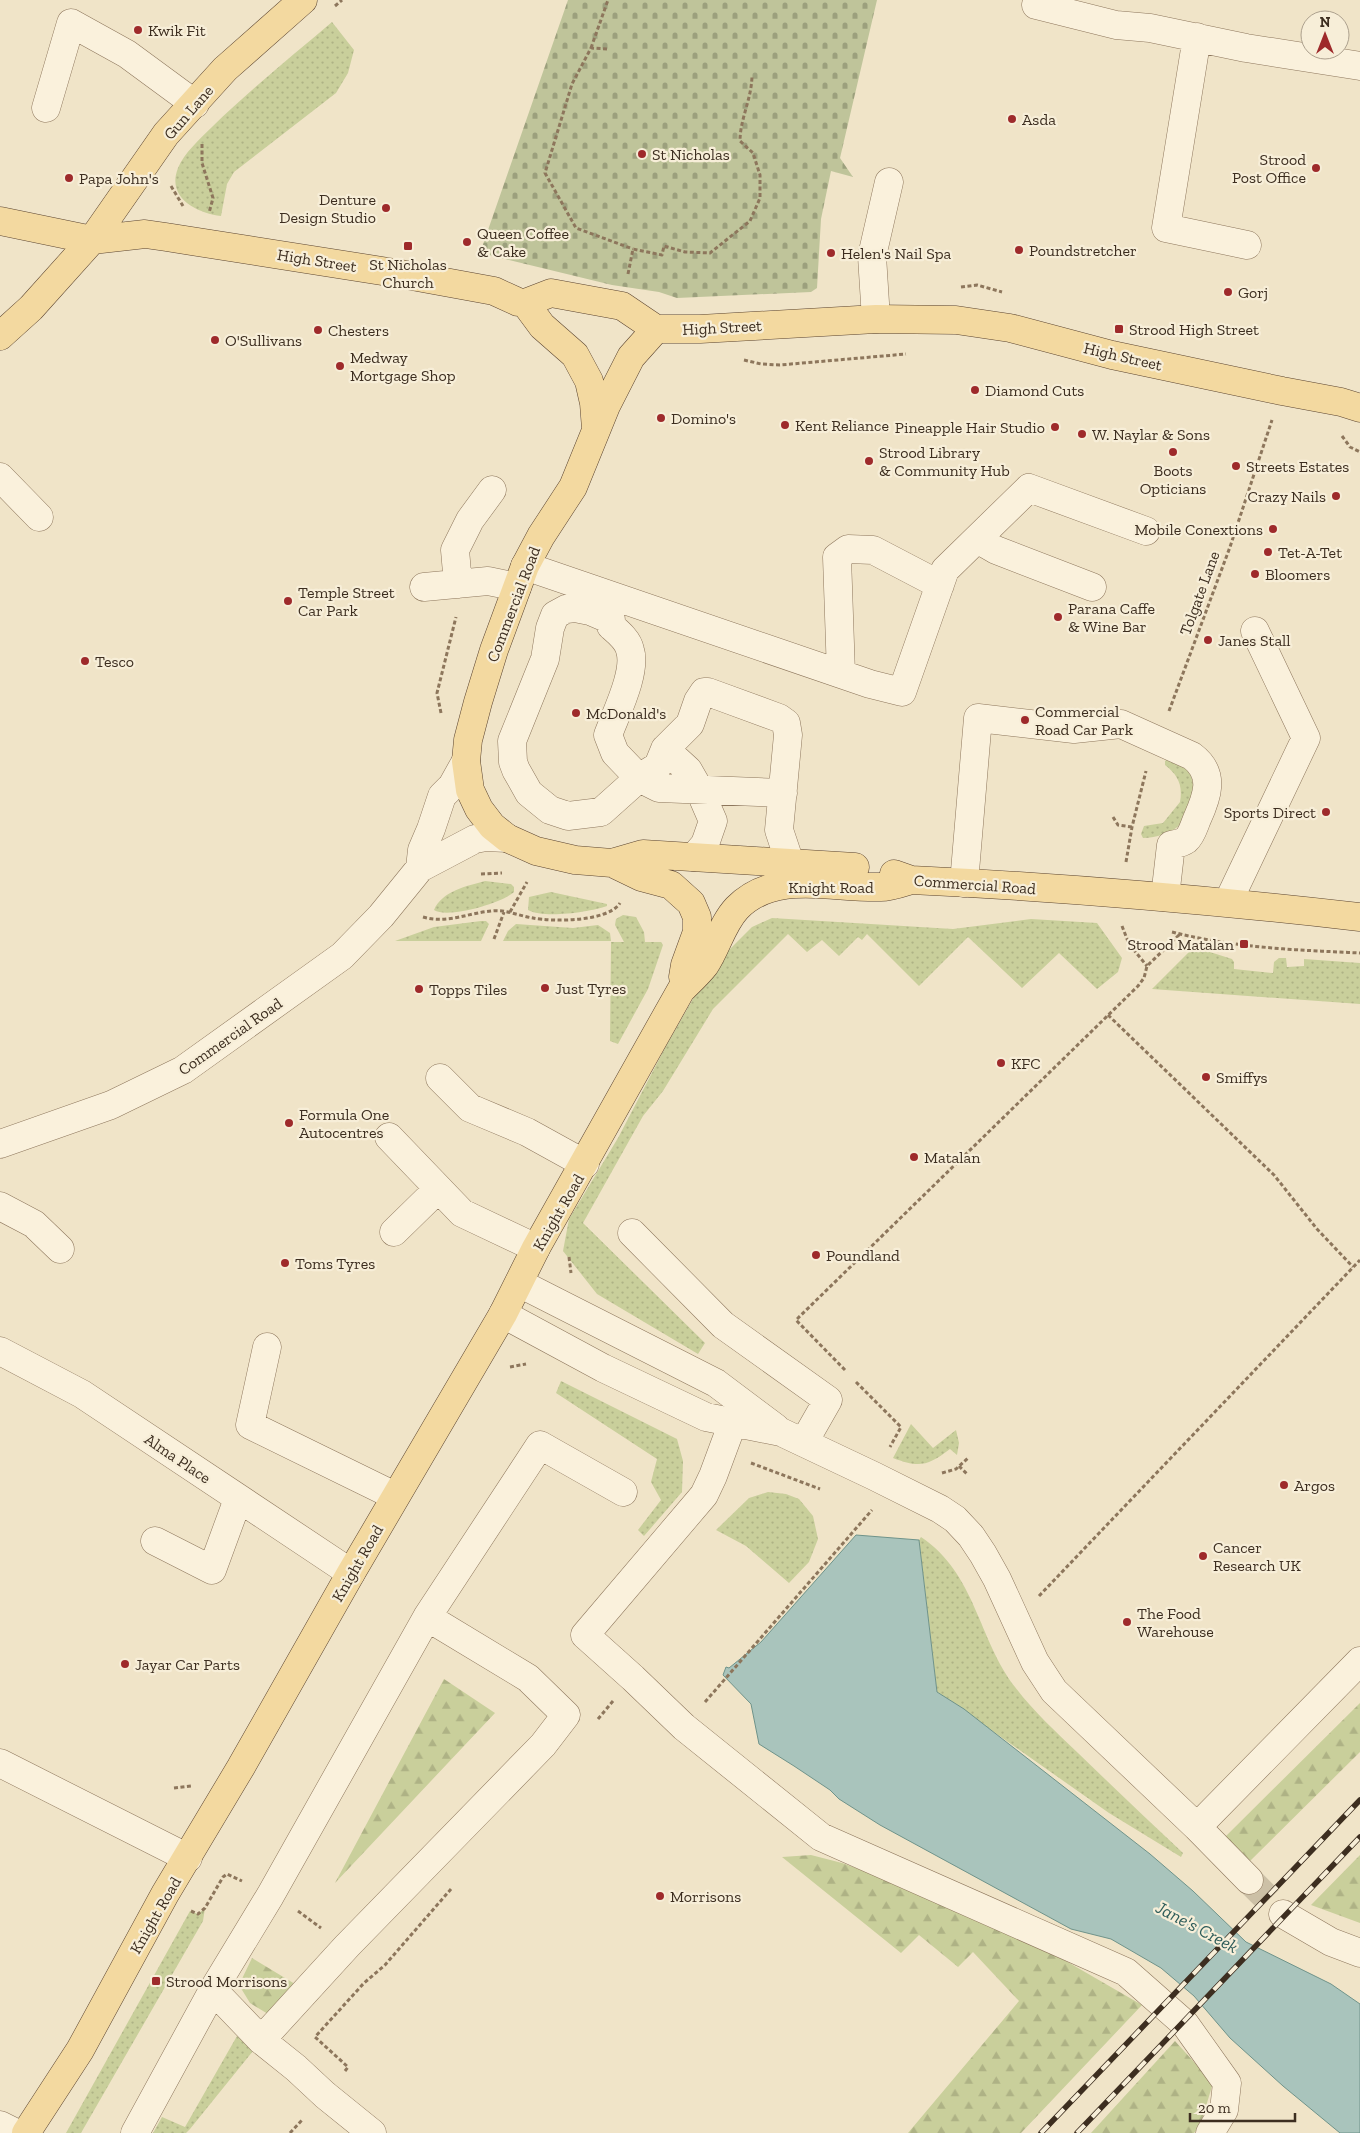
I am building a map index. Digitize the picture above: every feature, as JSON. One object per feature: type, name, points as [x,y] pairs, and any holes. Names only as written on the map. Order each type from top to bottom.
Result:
[{"type":"main road","name":"Gun Lane","points":[[0,336],[31,308],[92,240],[166,134],[225,69],[302,0]]},
{"type":"main road","name":"High Street","points":[[0,220],[92,240],[145,234],[392,272],[494,291],[518,302],[526,303]]},
{"type":"main road","points":[[526,303],[551,293],[622,306],[656,329]]},
{"type":"main road","name":"Commercial Road","points":[[526,303],[542,326],[575,355],[589,381],[594,403],[596,430]]},
{"type":"main road","name":"High Street","points":[[656,329],[700,329],[876,319],[956,320],[1010,328],[1112,355],[1282,391],[1354,401]]},
{"type":"main road","name":"Commercial Road","points":[[656,329],[631,357],[596,430],[573,487],[541,536],[521,576],[494,650],[468,740],[466,761],[467,782],[477,805],[492,826],[507,838],[536,851],[567,858],[612,862],[642,854],[790,862],[883,869],[911,880],[964,882],[1228,902],[1360,917]]},
{"type":"main road","name":"Knight Road","points":[[612,862],[641,877],[663,882],[674,887],[694,908],[697,916],[697,932],[685,965],[682,990]]},
{"type":"main road","name":"Knight Road","points":[[26,2133],[80,2050],[165,1894],[188,1858],[395,1496],[503,1314],[536,1248],[682,990],[705,965],[736,909],[764,890],[804,884],[882,887],[911,880]]},
{"type":"street","points":[[1036,5],[1116,25],[1150,28],[1246,48],[1360,66]]},
{"type":"street","points":[[46,108],[71,23],[127,54],[189,110]]},
{"type":"street","points":[[1197,38],[1166,228],[1247,245]]},
{"type":"street","points":[[876,319],[872,256],[889,182]]},
{"type":"street","points":[[0,477],[39,517]]},
{"type":"street","points":[[424,587],[492,581],[521,576],[902,692],[945,570],[1029,488],[1146,531]]},
{"type":"street","points":[[458,584],[455,550],[469,521],[492,490]]},
{"type":"street","points":[[977,539],[996,550],[1092,587]]},
{"type":"street","points":[[841,674],[837,557],[848,549],[873,550],[940,585]]},
{"type":"street","points":[[783,793],[659,788],[639,778],[615,753],[608,735],[632,668],[630,649],[620,634],[611,626],[611,620],[606,617],[575,608],[559,611],[551,622],[544,659],[512,741],[513,762],[520,780],[526,789],[539,803],[550,810],[568,816],[601,812],[639,778],[658,766],[665,749],[690,724],[698,701],[706,692],[772,715],[784,722],[788,732],[780,830],[790,862]]},
{"type":"street","points":[[1228,902],[1306,738],[1255,631]]},
{"type":"street","points":[[964,882],[978,718],[1074,729],[1121,724],[1196,759],[1204,770],[1208,788],[1205,802],[1188,838],[1171,845],[1165,897]]},
{"type":"street","points":[[665,749],[688,770],[700,791],[713,822],[711,832],[705,844],[694,857]]},
{"type":"street","name":"Commercial Road","points":[[420,868],[422,850],[441,797],[456,779],[466,761]]},
{"type":"street","name":"Commercial Road","points":[[0,1144],[111,1105],[183,1070],[342,956],[381,916],[420,868],[475,839],[486,837],[507,838]]},
{"type":"street","points":[[440,1078],[470,1108],[527,1132],[585,1164]]},
{"type":"street","points":[[388,1137],[462,1213],[536,1248]]},
{"type":"street","points":[[394,1232],[438,1189]]},
{"type":"street","points":[[0,1206],[34,1224],[60,1249]]},
{"type":"street","points":[[632,1233],[723,1325],[828,1400],[792,1437]]},
{"type":"street","points":[[519,1283],[716,1383],[792,1437],[940,1509],[955,1519],[976,1543],[1007,1601],[1035,1662],[1054,1691],[1197,1827],[1249,1880]]},
{"type":"street","points":[[503,1314],[637,1385],[706,1416],[792,1437]]},
{"type":"street","points":[[267,1347],[250,1425],[395,1496]]},
{"type":"street","name":"Alma Place","points":[[0,1351],[82,1394],[351,1573]]},
{"type":"street","points":[[733,1422],[704,1495],[585,1635],[684,1727],[821,1837],[1126,1972],[1185,2024],[1227,2083],[1224,2110],[1210,2133]]},
{"type":"street","points":[[136,2133],[213,1990],[270,1896],[427,1617],[540,1445],[624,1492]]},
{"type":"street","points":[[155,1541],[212,1570],[238,1499]]},
{"type":"street","points":[[262,2040],[347,1946],[543,1745],[566,1715],[528,1678],[427,1617]]},
{"type":"street","points":[[1197,1827],[1360,1661]]},
{"type":"street","points":[[0,1763],[188,1858]]},
{"type":"street","points":[[1283,1914],[1331,1942],[1360,1953]]},
{"type":"street","points":[[213,1990],[262,2040],[296,2068],[325,2096],[372,2133]]},
{"type":"street","points":[[0,2125],[16,2133]]},
{"type":"path","points":[[328,11],[342,0]]},
{"type":"path","points":[[608,0],[591,48],[572,84],[545,173],[576,228],[633,249],[662,255],[664,246],[685,252],[710,253],[750,221],[760,198],[760,175],[753,153],[740,141],[740,131],[752,90],[752,75]]},
{"type":"path","points":[[591,48],[607,49]]},
{"type":"path","points":[[189,110],[200,138],[202,163],[213,198],[208,214]]},
{"type":"path","points":[[171,177],[171,186],[183,207],[189,210]]},
{"type":"path","points":[[622,306],[633,249]]},
{"type":"path","points":[[736,358],[757,364],[780,365],[911,353]]},
{"type":"path","name":"Tolgate Lane","points":[[1122,894],[1132,827],[1146,772],[1230,547],[1282,391]]},
{"type":"path","points":[[1339,430],[1348,445],[1360,452]]},
{"type":"path","points":[[442,715],[437,693],[458,611]]},
{"type":"path","points":[[1113,817],[1118,825],[1132,827]]},
{"type":"path","points":[[1129,846],[1137,847]]},
{"type":"path","points":[[510,912],[525,887],[528,877]]},
{"type":"path","points":[[417,913],[426,918],[449,919],[491,911],[510,912],[537,919],[568,920],[608,913],[617,908],[621,900]]},
{"type":"path","points":[[494,939],[504,912]]},
{"type":"path","points":[[1130,925],[1121,924],[1129,944],[1147,966]]},
{"type":"path","points":[[1164,930],[1220,942],[1264,948],[1360,953]]},
{"type":"path","points":[[889,1450],[901,1427],[796,1320],[1140,983],[1147,966],[1180,934]]},
{"type":"path","points":[[1108,1015],[1274,1175],[1317,1229],[1352,1268]]},
{"type":"path","points":[[570,1252],[568,1263],[572,1277]]},
{"type":"path","points":[[1007,1601],[1038,1598],[1360,1260]]},
{"type":"path","points":[[959,1466],[967,1474]]},
{"type":"path","points":[[684,1727],[874,1509],[866,1506]]},
{"type":"path","points":[[594,1724],[633,1678]]},
{"type":"path","points":[[174,1788],[190,1787],[195,1784]]},
{"type":"path","points":[[325,2096],[348,2067],[316,2037],[364,1983],[385,1965],[457,1882]]},
{"type":"green space","points":[[568,0],[877,0],[840,158],[853,177],[831,171],[821,219],[817,288],[811,292],[677,298],[659,292],[612,285],[480,253]]},
{"type":"green space","points":[[332,22],[354,50],[348,73],[336,93],[234,172],[227,184],[221,216],[202,211],[186,202],[176,188],[175,179],[178,168],[188,152],[241,100]]},
{"type":"green space","points":[[1168,759],[1185,767],[1190,773],[1193,786],[1191,802],[1179,826],[1159,836],[1143,838],[1141,834],[1144,826],[1163,823],[1180,802],[1180,785],[1173,773],[1165,765],[1165,761]]},
{"type":"green space","points":[[485,881],[511,884],[514,887],[514,892],[498,901],[462,911],[451,913],[434,910],[443,898],[456,890]]},
{"type":"green space","points":[[551,892],[607,904],[607,906],[579,912],[556,914],[535,913],[528,910],[529,897]]},
{"type":"green space","points":[[623,915],[636,917],[644,932],[645,942],[661,942],[663,945],[648,989],[618,1044],[610,1041],[611,942],[624,942],[615,925],[616,919]]},
{"type":"green space","points":[[772,918],[953,929],[1031,919],[1097,923],[1122,958],[1118,972],[1097,989],[1059,953],[1022,988],[968,937],[919,986],[867,934],[862,940],[858,937],[839,956],[822,940],[807,952],[788,934],[713,1009],[663,1091],[643,1116],[583,1223],[705,1343],[698,1354],[597,1294],[563,1251],[569,1219],[618,1138],[666,1046],[705,978],[719,960],[752,927]]},
{"type":"green space","points":[[486,921],[489,924],[481,941],[395,941],[434,927]]},
{"type":"green space","points":[[516,924],[573,928],[598,925],[610,933],[611,941],[503,941],[508,931]]},
{"type":"green space","points":[[1194,947],[1232,959],[1234,969],[1273,973],[1274,962],[1279,958],[1286,958],[1287,967],[1304,966],[1304,959],[1360,963],[1360,1004],[1152,989]]},
{"type":"green space","points":[[561,1381],[677,1439],[683,1461],[682,1492],[644,1536],[638,1530],[661,1500],[651,1482],[657,1459],[556,1393]]},
{"type":"green space","points":[[911,1424],[933,1448],[956,1430],[959,1443],[957,1455],[950,1449],[923,1464],[910,1463],[893,1458]]},
{"type":"green space","points":[[768,1492],[786,1494],[799,1499],[813,1516],[818,1539],[809,1562],[789,1583],[746,1546],[716,1530],[749,1498]]},
{"type":"green space","points":[[921,1537],[939,1552],[954,1569],[975,1608],[992,1649],[1022,1696],[1053,1729],[1183,1853],[1181,1857],[1109,1813],[937,1692],[919,1540]]},
{"type":"green space","points":[[444,1679],[495,1713],[335,1883]]},
{"type":"green space","points":[[1360,1703],[1360,1752],[1248,1863],[1224,1838]]},
{"type":"green space","points":[[811,1855],[842,1863],[920,1891],[1059,1957],[1142,2005],[1021,2133],[908,2133],[1019,2001],[973,1952],[958,1967],[919,1935],[901,1953],[782,1857]]},
{"type":"green space","points":[[1360,1855],[1360,1923],[1311,1905]]},
{"type":"green space","points":[[205,1908],[203,1921],[81,2133],[66,2133],[190,1911],[198,1914]]},
{"type":"green space","points":[[252,1958],[295,1984],[268,2014],[250,2003],[239,1985]]},
{"type":"green space","points":[[237,2036],[253,2051],[190,2129],[186,2133],[153,2133],[162,2117],[185,2127]]},
{"type":"green space","points":[[1175,2041],[1213,2083],[1200,2126],[1194,2133],[1091,2133]]},
{"type":"water","name":"Jane's Creek","points":[[856,1535],[919,1540],[937,1692],[964,1709],[1150,1854],[1193,1891],[1246,1942],[1331,1984],[1360,2004],[1360,2133],[1340,2133],[1283,2086],[1230,2038],[1194,1996],[1161,1968],[1111,1939],[1071,1929],[880,1825],[759,1744],[751,1704],[723,1675],[726,1667],[729,1668],[761,1642]]},
{"type":"tunnel","points":[[1249,1880],[1283,1914]]},
{"type":"railway","points":[[1041,2133],[1360,1800]]},
{"type":"railway","points":[[1077,2133],[1360,1837]]},
{"type":"place","name":"Kwik Fit","points":[[138,30]]},
{"type":"place","name":"Asda","points":[[1012,119]]},
{"type":"place","name":"St Nicholas","points":[[642,154]]},
{"type":"place","name":"Strood Post Office","points":[[1316,168]]},
{"type":"place","name":"Papa John's","points":[[69,178]]},
{"type":"place","name":"Denture Design Studio","points":[[386,208]]},
{"type":"place","name":"Queen Coffee & Cake","points":[[467,242]]},
{"type":"place","name":"St Nicholas Church","points":[[408,246]]},
{"type":"place","name":"Poundstretcher","points":[[1019,250]]},
{"type":"place","name":"Helen's Nail Spa","points":[[831,253]]},
{"type":"place","name":"Gorj","points":[[1228,292]]},
{"type":"place","name":"Strood High Street","points":[[1119,329]]},
{"type":"place","name":"Chesters","points":[[318,330]]},
{"type":"place","name":"O'Sullivans","points":[[215,340]]},
{"type":"place","name":"Medway Mortgage Shop","points":[[340,366]]},
{"type":"place","name":"Diamond Cuts","points":[[975,390]]},
{"type":"place","name":"Domino's","points":[[661,418]]},
{"type":"place","name":"Kent Reliance","points":[[785,425]]},
{"type":"place","name":"Pineapple Hair Studio","points":[[1055,427]]},
{"type":"place","name":"W. Naylar & Sons","points":[[1082,434]]},
{"type":"place","name":"Boots Opticians","points":[[1173,452]]},
{"type":"place","name":"Strood Library & Community Hub","points":[[869,461]]},
{"type":"place","name":"Streets Estates","points":[[1236,466]]},
{"type":"place","name":"Crazy Nails","points":[[1336,496]]},
{"type":"place","name":"Mobile Conextions","points":[[1273,529]]},
{"type":"place","name":"Tet-A-Tet","points":[[1268,552]]},
{"type":"place","name":"Bloomers","points":[[1255,574]]},
{"type":"place","name":"Temple Street Car Park","points":[[288,601]]},
{"type":"place","name":"Parana Caffe & Wine Bar","points":[[1058,617]]},
{"type":"place","name":"Janes Stall","points":[[1208,640]]},
{"type":"place","name":"Tesco","points":[[85,661]]},
{"type":"place","name":"McDonald's","points":[[576,713]]},
{"type":"place","name":"Commercial Road Car Park","points":[[1025,720]]},
{"type":"place","name":"Sports Direct","points":[[1326,812]]},
{"type":"place","name":"Strood Matalan","points":[[1244,944]]},
{"type":"place","name":"Just Tyres","points":[[545,988]]},
{"type":"place","name":"Topps Tiles","points":[[419,989]]},
{"type":"place","name":"KFC","points":[[1001,1063]]},
{"type":"place","name":"Smiffys","points":[[1206,1077]]},
{"type":"place","name":"Formula One Autocentres","points":[[289,1123]]},
{"type":"place","name":"Matalan","points":[[914,1157]]},
{"type":"place","name":"Poundland","points":[[816,1255]]},
{"type":"place","name":"Toms Tyres","points":[[285,1263]]},
{"type":"place","name":"Argos","points":[[1284,1485]]},
{"type":"place","name":"Cancer Research UK","points":[[1203,1556]]},
{"type":"place","name":"The Food Warehouse","points":[[1127,1622]]},
{"type":"place","name":"Jayar Car Parts","points":[[125,1664]]},
{"type":"place","name":"Morrisons","points":[[660,1896]]},
{"type":"place","name":"Strood Morrisons","points":[[156,1981]]}]
